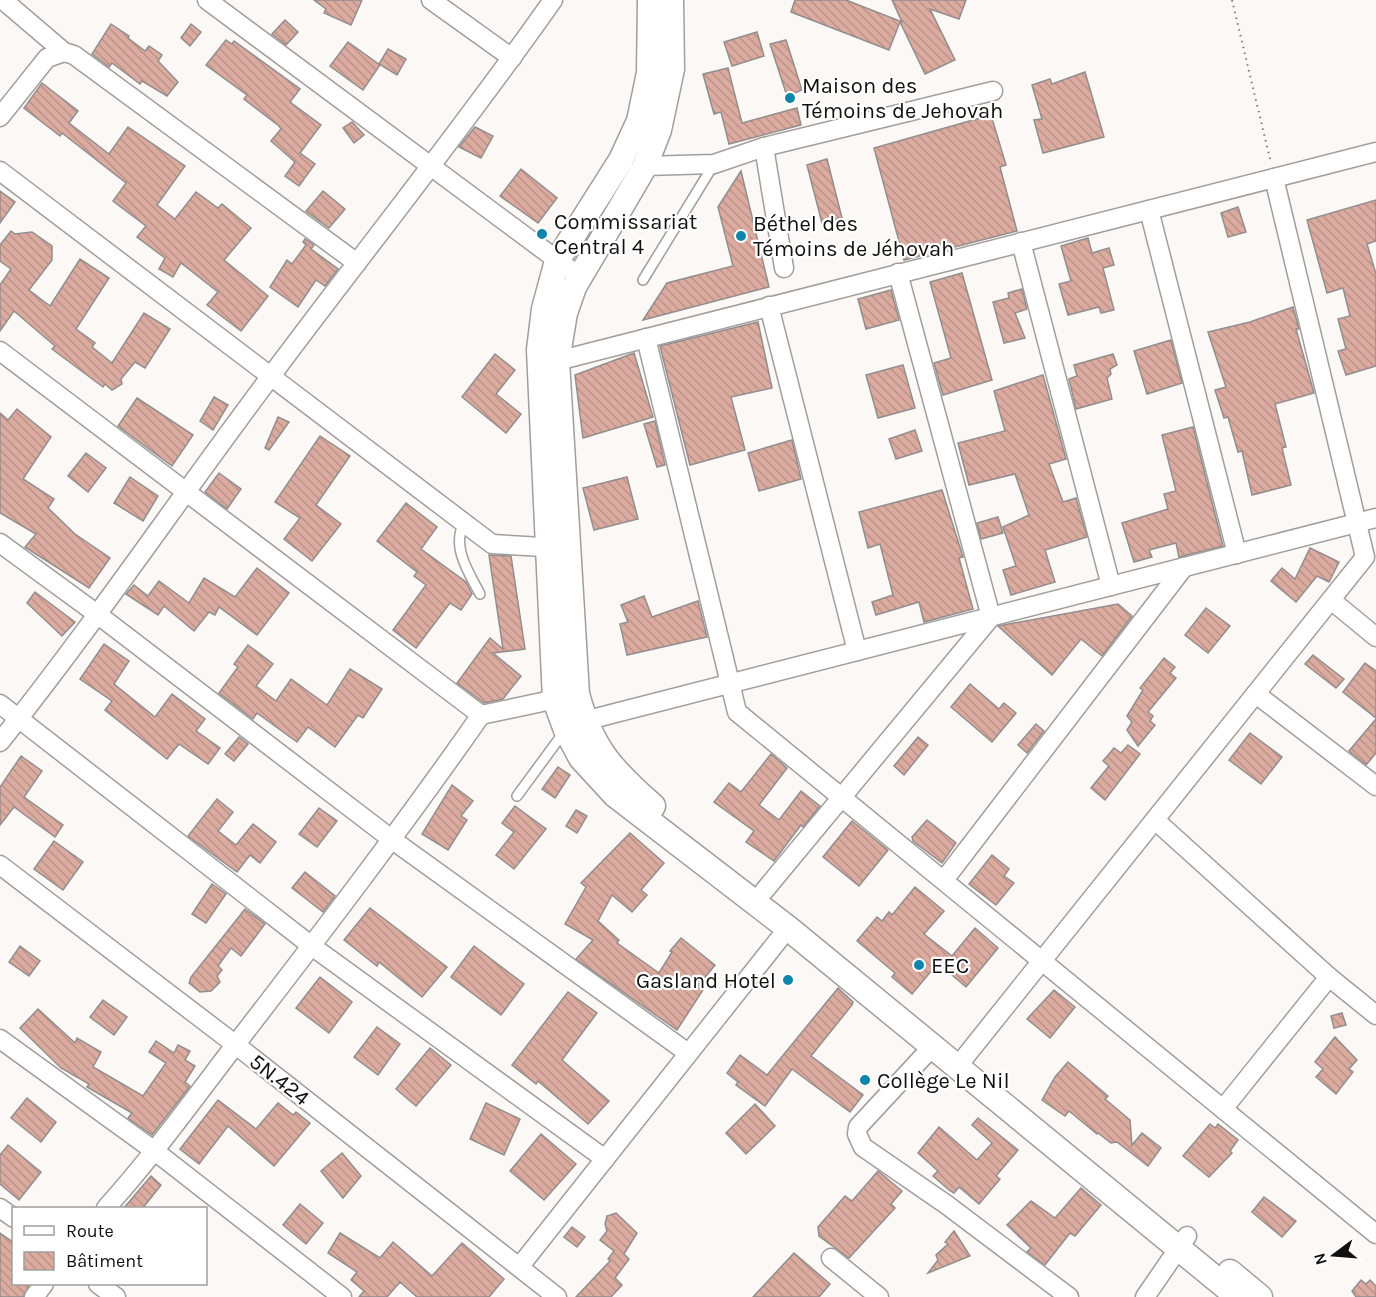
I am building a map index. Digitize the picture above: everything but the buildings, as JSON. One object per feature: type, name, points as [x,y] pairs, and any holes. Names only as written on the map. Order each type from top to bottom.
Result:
[{"type":"main road","points":[[559,548],[539,350],[544,309],[557,261],[621,160],[639,121],[649,73],[650,0]]},
{"type":"main road","points":[[671,0],[670,80],[659,130],[645,166],[580,277],[565,313],[557,361],[559,548],[566,697],[575,725],[581,758],[615,795],[788,928],[932,1047],[962,1061]]},
{"type":"main road","points":[[575,725],[598,749],[614,771],[655,808],[764,891],[962,1061],[1183,1242],[1260,1297]]},
{"type":"main road","points":[[1183,1242],[1238,1297]]},
{"type":"street","points":[[3,0],[64,52],[74,55],[357,263]]},
{"type":"street","points":[[207,0],[580,277]]},
{"type":"street","points":[[431,0],[512,58]]},
{"type":"street","points":[[0,742],[98,614],[270,376],[512,58],[552,0]]},
{"type":"street","points":[[0,117],[47,58],[64,52]]},
{"type":"street","points":[[645,166],[714,164],[764,147],[993,91]]},
{"type":"street","points":[[764,147],[784,268]]},
{"type":"street","points":[[557,361],[1376,152]]},
{"type":"street","points":[[0,171],[492,544],[559,548]]},
{"type":"street","points":[[962,1061],[1365,557],[1275,178]]},
{"type":"street","points":[[1149,210],[1236,554]]},
{"type":"street","points":[[1021,242],[1111,586]]},
{"type":"street","points":[[898,273],[991,616]]},
{"type":"street","points":[[769,306],[856,651]]},
{"type":"street","points":[[646,338],[737,712],[1376,1234]]},
{"type":"street","points":[[0,351],[185,494],[481,715]]},
{"type":"street","points":[[575,725],[730,683],[1376,518]]},
{"type":"street","points":[[0,543],[98,614],[394,841],[688,1053]]},
{"type":"street","points":[[944,880],[1184,567]]},
{"type":"street","points":[[1331,600],[1376,637]]},
{"type":"street","points":[[764,891],[991,616]]},
{"type":"street","points":[[1256,694],[1376,786]]},
{"type":"street","points":[[108,1207],[156,1152],[394,841],[481,715],[566,697]]},
{"type":"street","points":[[0,704],[313,947],[605,1159]]},
{"type":"street","points":[[1155,820],[1329,977],[1376,1015]]},
{"type":"street","name":"5N.424","points":[[0,865],[236,1045],[558,1297]]},
{"type":"street","points":[[520,1266],[788,928]]},
{"type":"street","points":[[1223,1109],[1329,977]]},
{"type":"street","points":[[0,1039],[156,1152],[342,1297]]},
{"type":"street","points":[[932,1047],[858,1127],[857,1134],[863,1147],[947,1205],[1069,1297]]},
{"type":"street","points":[[1145,1297],[1183,1242]]},
{"type":"street","points":[[831,1257],[879,1297]]},
{"type":"street","points":[[34,1297],[43,1285]]},
{"type":"street","points":[[99,1285],[116,1297]]},
{"type":"lane","points":[[643,280],[714,164]]},
{"type":"lane","points":[[464,523],[460,530],[459,547],[480,594]]},
{"type":"lane","points":[[517,796],[575,725]]},
{"type":"path","points":[[1232,0],[1275,178]]},
{"type":"place","name":"Maison des Témoins de Jehovah","points":[[790,98]]},
{"type":"place","name":"Commissariat Central 4","points":[[542,234]]},
{"type":"place","name":"Béthel des Témoins de Jéhovah","points":[[741,236]]},
{"type":"place","name":"EEC","points":[[919,965]]},
{"type":"place","name":"Gasland Hotel","points":[[788,980]]},
{"type":"place","name":"Collège Le Nil","points":[[865,1080]]}]
